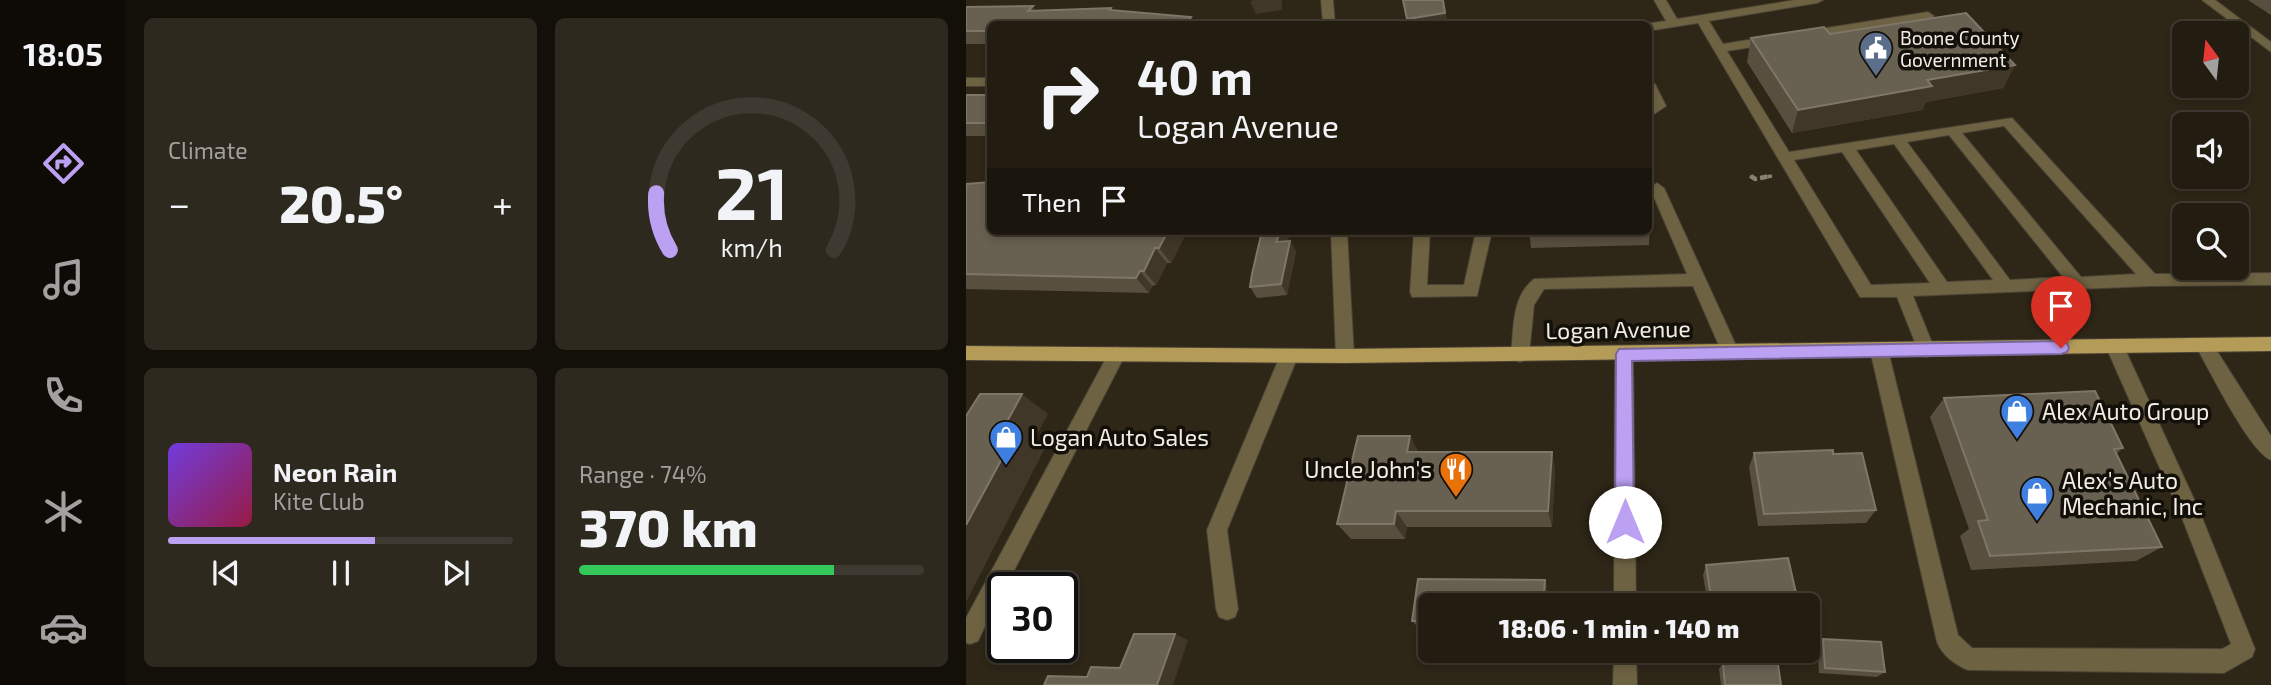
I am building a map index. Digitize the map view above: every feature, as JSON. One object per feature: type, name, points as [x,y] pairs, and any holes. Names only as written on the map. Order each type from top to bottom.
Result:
[{"type":"main road","name":"Logan Avenue","points":[[966,353],[1520,355],[2271,344]]},
{"type":"street","points":[[1327,0],[1328,21]]},
{"type":"street","points":[[1660,0],[1673,23]]},
{"type":"street","points":[[1652,26],[1817,0]]},
{"type":"street","points":[[2208,0],[2271,48]]},
{"type":"street","points":[[1720,48],[1928,16]]},
{"type":"street","points":[[1702,19],[1866,292],[2151,280],[2271,279]]},
{"type":"street","points":[[966,82],[987,82]]},
{"type":"street","points":[[1652,92],[1659,106],[1652,111]]},
{"type":"street","points":[[1786,157],[2007,121],[2151,280]]},
{"type":"street","points":[[1952,130],[2077,283]]},
{"type":"street","points":[[1898,139],[2006,286]]},
{"type":"street","points":[[1846,147],[1943,289]]},
{"type":"street","points":[[1657,188],[1730,352]]},
{"type":"street","points":[[1339,235],[1345,356]]},
{"type":"street","points":[[1422,235],[1418,292],[1471,291],[1483,235]]},
{"type":"street","points":[[1520,355],[1527,298],[1532,287],[1540,283],[1698,280]]},
{"type":"street","points":[[1902,290],[1926,349]]},
{"type":"street","points":[[2204,345],[2250,423],[2271,451]]},
{"type":"street","points":[[1879,350],[1948,642],[1968,659],[2224,661],[2244,649],[2192,517],[2115,347]]},
{"type":"street","points":[[970,632],[1117,354]]},
{"type":"street","points":[[1624,354],[1625,593]]},
{"type":"street","points":[[1227,609],[1217,530],[1289,356]]},
{"type":"street","points":[[2250,423],[2271,422]]},
{"type":"street","points":[[1625,663],[1625,685]]},
{"type":"path","points":[[1750,176],[1755,179],[1772,176]]},
{"type":"building","points":[[1403,0],[1443,0],[1445,13],[1407,19]]},
{"type":"building","points":[[1033,6],[1028,11],[1111,8],[1110,10],[1191,17],[1188,21],[987,21],[987,31],[966,31],[966,7]]},
{"type":"building","name":"Boone County Government","points":[[1966,13],[2015,65],[1927,80],[1932,86],[1798,110],[1751,38],[1824,27],[1830,34]]},
{"type":"building","points":[[966,95],[987,95],[987,123],[966,123]]},
{"type":"building","points":[[987,182],[987,235],[1166,235],[1159,248],[1155,248],[1144,271],[1140,271],[1136,278],[966,274],[966,184]]},
{"type":"building","points":[[1261,235],[1279,235],[1276,242],[1290,241],[1281,284],[1250,287]]},
{"type":"building","points":[[2095,391],[2123,448],[2114,449],[2162,547],[1990,556],[1978,521],[1988,520],[1944,398]]},
{"type":"building","points":[[980,394],[1022,394],[1002,431],[1017,431],[966,525],[966,416]]},
{"type":"building","name":"Uncle John's","points":[[1358,436],[1410,436],[1407,452],[1552,452],[1548,511],[1396,511],[1394,524],[1337,524]]},
{"type":"building","points":[[1833,450],[1833,454],[1862,453],[1876,510],[1764,514],[1754,453]]},
{"type":"building","points":[[1788,558],[1796,593],[1710,593],[1706,565]]},
{"type":"building","points":[[1418,579],[1545,580],[1544,593],[1418,593],[1418,621],[1412,621]]},
{"type":"building","points":[[1134,634],[1175,634],[1157,685],[1044,685],[1048,676],[1087,677],[1091,667],[1120,668]]},
{"type":"building","points":[[1823,639],[1881,642],[1885,672],[1825,668]]},
{"type":"building","points":[[1723,663],[1778,663],[1781,685],[1725,685]]},
{"type":"place","name":"Boone County Government","points":[[1876,78]]},
{"type":"place","name":"Alex Auto Group","points":[[2017,441]]},
{"type":"place","name":"Logan Auto Sales","points":[[1006,467]]},
{"type":"place","name":"Uncle John's","points":[[1456,499]]},
{"type":"place","name":"Alex's Auto Mechanic, Inc","points":[[2037,523]]},
{"type":"route","points":[[1625,522],[1624,354],[2061,348]]}]
